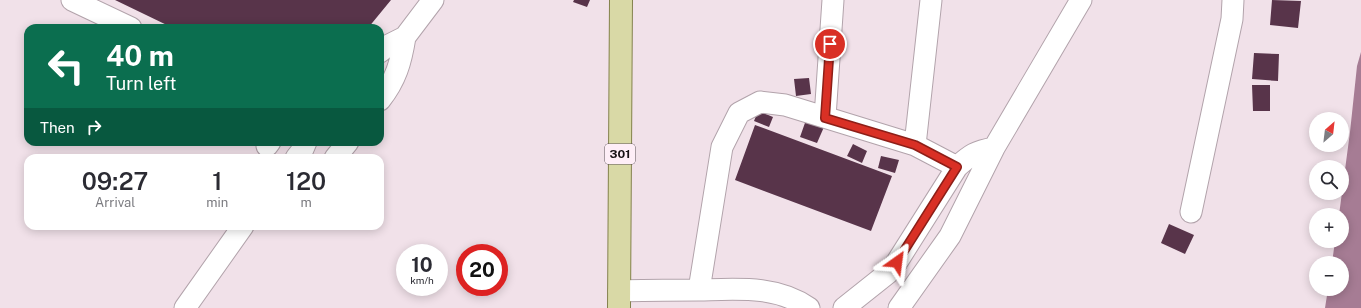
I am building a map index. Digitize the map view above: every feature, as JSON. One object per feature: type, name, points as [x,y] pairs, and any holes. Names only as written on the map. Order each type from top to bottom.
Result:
[{"type":"main road","name":"301","points":[[619,299],[621,0]]},
{"type":"lane","points":[[72,0],[97,21],[112,24]]},
{"type":"lane","points":[[384,95],[398,70],[405,37],[433,0]]},
{"type":"lane","points":[[825,118],[832,0]]},
{"type":"lane","points":[[915,145],[931,0]]},
{"type":"lane","points":[[899,308],[950,236],[994,148],[1081,0]]},
{"type":"lane","points":[[1191,212],[1232,19],[1233,0]]},
{"type":"lane","points":[[384,49],[405,37]]},
{"type":"lane","points":[[699,290],[722,147],[739,113],[760,102],[785,105],[915,145],[957,167]]},
{"type":"lane","points":[[338,154],[345,146]]},
{"type":"lane","points":[[844,308],[888,273],[897,262],[957,167],[968,157],[980,150],[994,148]]},
{"type":"lane","points":[[185,308],[240,230]]},
{"type":"lane","points":[[619,299],[699,290],[740,288],[765,290],[783,294],[809,308]]},
{"type":"shaded area","points":[[1361,52],[1361,308],[1325,308],[1327,296],[1349,296],[1349,256],[1333,256],[1334,248],[1349,248],[1349,208],[1340,208],[1341,200],[1349,200],[1349,160],[1346,160],[1347,152],[1349,152],[1357,66]]},
{"type":"building","points":[[115,0],[391,0],[371,24],[165,24]]},
{"type":"building","points":[[574,0],[590,0],[587,7],[573,2]]},
{"type":"building","points":[[1272,0],[1301,1],[1298,28],[1270,25]]},
{"type":"building","points":[[1254,53],[1279,54],[1278,81],[1252,79]]},
{"type":"building","points":[[809,78],[811,94],[796,96],[794,79]]},
{"type":"building","points":[[1252,85],[1270,85],[1270,111],[1253,111]]},
{"type":"building","points":[[758,111],[773,117],[769,127],[754,121]]},
{"type":"building","points":[[806,120],[824,127],[817,143],[800,137]]},
{"type":"building","points":[[755,125],[892,176],[871,231],[735,180]]},
{"type":"building","points":[[853,144],[867,151],[862,163],[847,156]]},
{"type":"building","points":[[881,156],[899,160],[895,173],[878,168]]},
{"type":"building","points":[[1169,224],[1194,235],[1185,254],[1161,243]]},
{"type":"route","points":[[830,44],[825,118],[915,145],[957,167],[897,262]]}]
